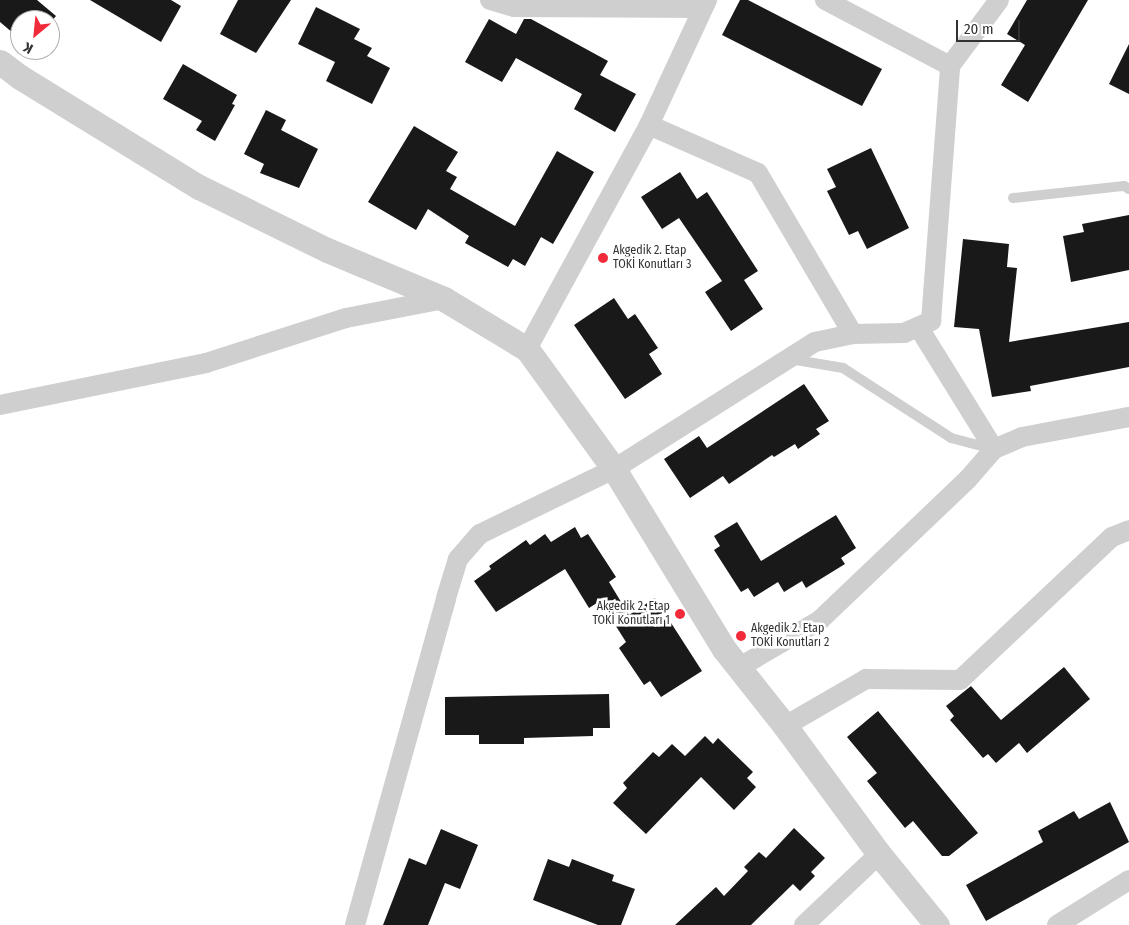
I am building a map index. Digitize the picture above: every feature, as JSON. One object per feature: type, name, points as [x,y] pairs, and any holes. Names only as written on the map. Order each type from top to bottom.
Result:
[{"type":"street","points":[[490,0],[514,7],[705,4],[649,126],[527,349]]},
{"type":"street","points":[[825,0],[950,66]]},
{"type":"street","points":[[354,925],[458,559],[480,534],[614,469],[815,342],[853,334],[904,333],[919,328],[931,321],[950,66],[999,0]]},
{"type":"street","points":[[0,62],[20,77],[199,186],[327,250],[444,299],[527,349],[614,469],[694,604],[738,668],[785,726],[879,854],[937,925]]},
{"type":"street","points":[[649,126],[758,173],[853,334]]},
{"type":"street","points":[[0,405],[206,363],[346,318],[444,299]]},
{"type":"street","points":[[919,328],[994,449]]},
{"type":"street","points":[[738,668],[820,620],[968,479],[994,449],[1022,437],[1129,417]]},
{"type":"street","points":[[785,726],[866,678],[960,680],[1112,537],[1129,530]]},
{"type":"street","points":[[804,925],[879,854]]},
{"type":"street","points":[[1057,925],[1129,880]]},
{"type":"lane","points":[[1013,198],[1124,186],[1129,189]]},
{"type":"lane","points":[[788,358],[843,368],[951,438],[994,449]]},
{"type":"building","points":[[0,0],[37,0],[49,10],[10,10],[10,30],[0,22]]},
{"type":"building","points":[[90,0],[171,0],[181,6],[161,42]]},
{"type":"building","points":[[238,0],[291,0],[256,53],[220,34]]},
{"type":"building","points":[[740,0],[748,0],[882,69],[862,106],[722,35]]},
{"type":"building","points":[[1027,0],[1088,0],[1028,102],[1001,85],[1025,45],[1007,34]]},
{"type":"building","points":[[316,7],[360,29],[354,39],[372,48],[367,56],[390,68],[372,104],[326,81],[335,62],[298,44]]},
{"type":"building","points":[[489,19],[516,34],[524,19],[531,19],[608,61],[600,75],[636,94],[615,132],[574,109],[582,94],[516,58],[502,82],[465,62]]},
{"type":"building","points":[[1129,44],[1129,94],[1109,84]]},
{"type":"building","points":[[183,64],[237,95],[232,104],[235,105],[215,141],[196,130],[202,121],[163,99]]},
{"type":"building","points":[[266,110],[286,120],[281,130],[318,149],[299,188],[260,173],[264,164],[244,154]]},
{"type":"building","points":[[414,126],[458,152],[446,171],[457,177],[450,189],[515,226],[557,151],[594,172],[553,244],[541,237],[525,266],[513,259],[508,267],[465,243],[469,236],[428,209],[416,230],[368,202]]},
{"type":"building","points":[[871,148],[909,228],[867,249],[858,231],[849,235],[827,191],[836,187],[827,169]]},
{"type":"building","points":[[680,172],[697,199],[707,192],[758,271],[744,280],[763,309],[731,331],[705,292],[722,281],[679,218],[662,229],[641,197]]},
{"type":"building","points":[[1129,215],[1129,270],[1071,282],[1063,236],[1084,232],[1082,224]]},
{"type":"building","points":[[963,239],[1009,244],[1007,267],[1017,268],[1009,342],[1129,322],[1129,367],[1030,386],[1031,391],[992,397],[979,329],[954,327]]},
{"type":"building","points":[[614,298],[628,319],[635,314],[658,348],[649,354],[662,374],[625,399],[574,325]]},
{"type":"building","points":[[804,384],[829,421],[816,429],[820,434],[798,449],[795,444],[774,457],[772,455],[729,484],[723,476],[690,498],[664,459],[699,436],[707,448]]},
{"type":"building","points":[[836,515],[856,548],[841,558],[845,564],[806,588],[802,581],[784,592],[778,582],[754,597],[748,588],[741,592],[714,550],[720,546],[714,536],[737,522],[761,561]]},
{"type":"building","points":[[575,527],[581,538],[588,534],[616,577],[609,582],[629,615],[655,598],[702,671],[661,697],[650,681],[644,685],[619,648],[626,642],[600,601],[589,608],[565,569],[496,612],[474,581],[491,569],[489,566],[526,540],[530,545],[545,534],[551,542]]},
{"type":"building","points":[[1064,667],[1090,699],[1027,753],[1019,743],[996,763],[988,754],[983,758],[950,720],[954,716],[946,706],[971,686],[1001,720]]},
{"type":"building","points":[[609,694],[610,728],[593,728],[593,736],[524,738],[524,744],[479,744],[479,735],[445,735],[445,697]]},
{"type":"building","points":[[878,711],[978,833],[949,856],[942,856],[913,821],[905,828],[867,781],[877,773],[847,737]]},
{"type":"building","points":[[705,736],[713,744],[718,738],[753,772],[747,778],[756,787],[734,810],[701,777],[646,834],[613,803],[627,788],[623,783],[653,752],[659,757],[672,744],[685,756]]},
{"type":"building","points":[[1110,802],[1129,842],[986,921],[966,885],[1043,842],[1038,831],[1074,811],[1079,819]]},
{"type":"building","points":[[794,828],[825,858],[811,872],[815,876],[800,891],[793,884],[751,925],[675,925],[716,887],[724,896],[748,871],[744,867],[759,852],[766,858]]},
{"type":"building","points":[[441,829],[478,845],[460,889],[445,883],[428,925],[383,925],[409,858],[426,865]]},
{"type":"building","points":[[548,859],[569,867],[572,859],[614,875],[612,881],[635,889],[621,925],[598,925],[533,900]]},
{"type":"place","name":"Akgedik 2. Etap TOKİ Konutları 3","points":[[603,258]]},
{"type":"place","name":"Akgedik 2. Etap TOKİ Konutları 1","points":[[680,614]]},
{"type":"place","name":"Akgedik 2. Etap TOKİ Konutları 2","points":[[741,636]]}]
